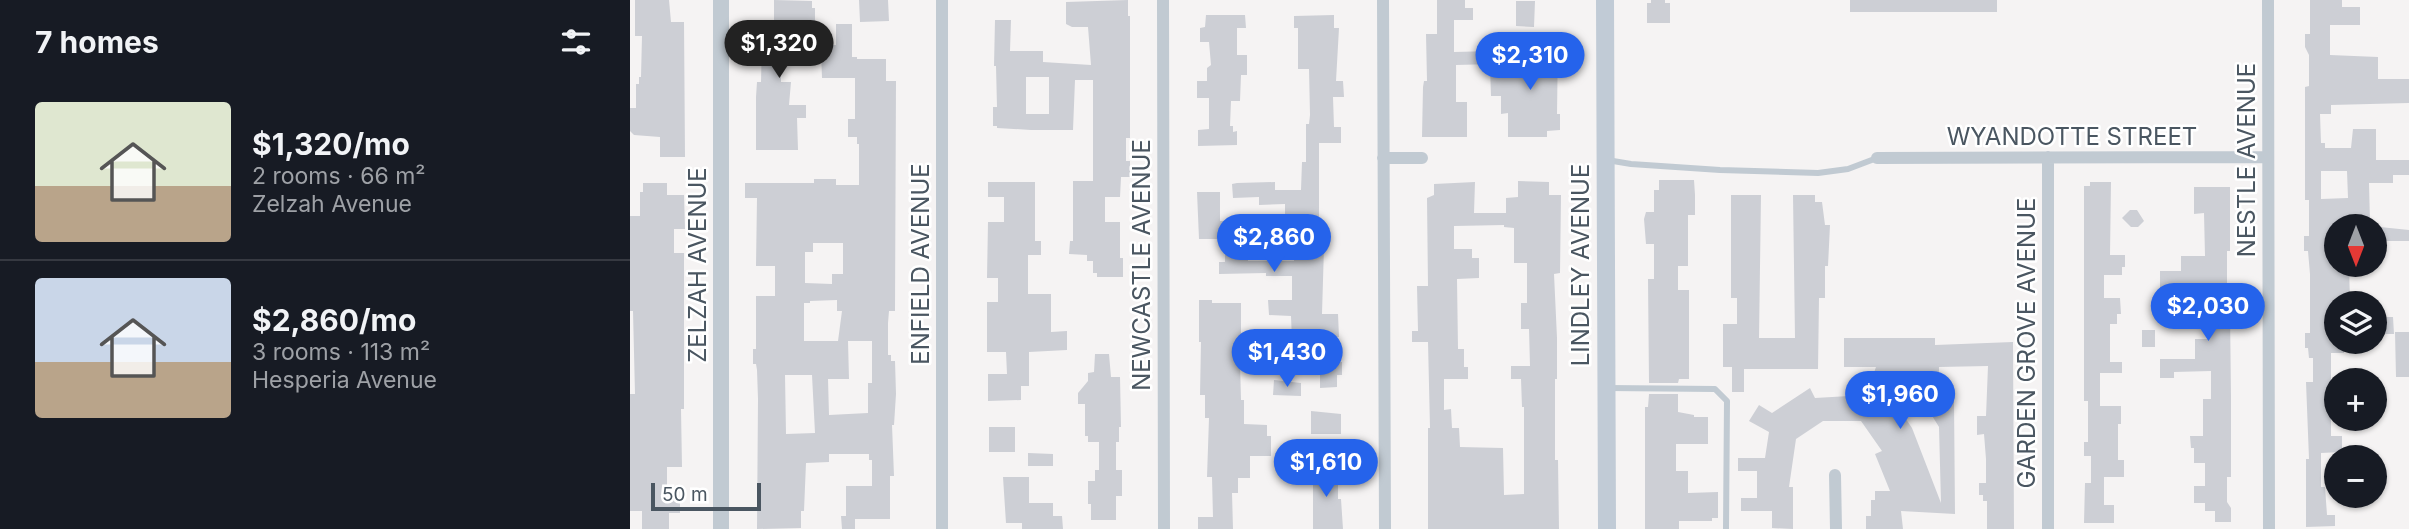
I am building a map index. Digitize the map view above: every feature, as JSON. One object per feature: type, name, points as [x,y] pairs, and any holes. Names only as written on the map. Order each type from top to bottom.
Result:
[{"type":"main road","name":"LINDLEY AVENUE","points":[[1605,0],[1606,529]]},
{"type":"street","name":"ZELZAH AVENUE","points":[[721,0],[721,529]]},
{"type":"street","name":"ENFIELD AVENUE","points":[[942,0],[942,529]]},
{"type":"street","name":"NEWCASTLE AVENUE","points":[[1163,0],[1164,529]]},
{"type":"street","points":[[1383,0],[1385,529]]},
{"type":"street","name":"NESTLE AVENUE","points":[[2268,0],[2269,529]]},
{"type":"street","points":[[1384,158],[1422,158]]},
{"type":"street","name":"WYANDOTTE STREET","points":[[1877,158],[2267,158]]},
{"type":"street","name":"GARDEN GROVE AVENUE","points":[[2048,158],[2048,529]]},
{"type":"street","points":[[1835,475],[1836,529]]},
{"type":"lane","points":[[1605,160],[1720,170],[1818,173],[1848,169],[1877,158]]},
{"type":"lane","points":[[1606,388],[1715,388],[1727,401],[1726,529]]},
{"type":"building","points":[[635,0],[669,0],[671,22],[684,22],[685,157],[660,157],[660,137],[634,135],[630,131],[630,108],[636,108],[636,84],[639,84],[641,77],[642,36],[635,36]]},
{"type":"building","points":[[774,0],[812,1],[812,8],[815,8],[815,21],[790,22],[790,48],[781,48],[781,82],[791,82],[789,105],[806,105],[806,118],[797,118],[798,150],[756,150],[756,97],[757,82],[761,82],[762,40],[757,40],[757,27],[774,27]]},
{"type":"building","points":[[859,0],[888,0],[889,21],[860,22]]},
{"type":"building","points":[[1128,0],[1130,138],[1126,138],[1126,161],[1130,161],[1130,177],[1121,177],[1120,197],[1105,197],[1105,222],[1120,222],[1123,277],[1097,277],[1097,273],[1093,273],[1093,261],[1087,261],[1087,255],[1069,254],[1070,241],[1073,241],[1073,181],[1093,181],[1093,80],[1075,80],[1073,130],[993,126],[993,107],[997,107],[995,20],[1011,20],[1010,51],[1043,51],[1043,62],[1091,65],[1088,27],[1072,27],[1066,24],[1066,2]],"holes":[[[1026,77],[1049,77],[1049,114],[1026,114]]]},
{"type":"building","points":[[1437,0],[1465,0],[1465,8],[1473,8],[1473,20],[1454,20],[1454,52],[1493,51],[1493,64],[1456,65],[1456,102],[1467,102],[1467,137],[1422,137],[1423,87],[1424,81],[1427,81],[1426,34],[1437,34]]},
{"type":"building","points":[[1651,0],[1665,0],[1665,3],[1670,3],[1670,23],[1647,23],[1647,3],[1651,3]]},
{"type":"building","points":[[1850,0],[1997,0],[1997,12],[1850,12]]},
{"type":"building","points":[[2310,0],[2342,0],[2342,7],[2360,7],[2360,25],[2330,25],[2330,55],[2378,57],[2378,79],[2409,79],[2409,103],[2331,105],[2331,114],[2320,114],[2321,143],[2325,143],[2325,148],[2351,148],[2353,129],[2376,129],[2376,160],[2409,160],[2409,175],[2393,175],[2393,183],[2369,183],[2370,214],[2324,214],[2324,277],[2349,277],[2350,291],[2324,291],[2324,354],[2331,354],[2331,368],[2324,368],[2324,431],[2331,431],[2331,436],[2342,436],[2342,445],[2324,445],[2324,453],[2321,453],[2324,508],[2326,508],[2327,515],[2335,515],[2335,526],[2306,527],[2306,459],[2309,459],[2306,382],[2313,382],[2313,358],[2309,358],[2308,348],[2305,348],[2305,333],[2310,333],[2310,274],[2308,251],[2304,251],[2304,236],[2309,236],[2309,200],[2305,200],[2305,87],[2309,86],[2309,55],[2305,47],[2305,34],[2310,34]],"holes":[[[2321,171],[2347,171],[2348,198],[2321,199]]]},
{"type":"building","points":[[1516,1],[1535,1],[1534,27],[1516,26]]},
{"type":"building","points":[[1206,15],[1245,15],[1246,28],[1237,28],[1237,55],[1247,55],[1247,75],[1241,75],[1240,101],[1231,101],[1230,126],[1233,126],[1233,132],[1237,131],[1237,145],[1198,146],[1198,130],[1209,129],[1209,98],[1197,98],[1197,81],[1207,81],[1207,68],[1211,65],[1209,42],[1200,42],[1200,28],[1205,27]]},
{"type":"building","points":[[1334,15],[1334,28],[1339,28],[1336,81],[1343,81],[1344,97],[1333,97],[1334,127],[1341,127],[1341,143],[1319,143],[1319,218],[1285,218],[1285,204],[1259,205],[1259,197],[1233,198],[1232,184],[1237,183],[1275,182],[1275,190],[1301,190],[1302,162],[1306,162],[1306,124],[1309,124],[1310,115],[1309,69],[1298,69],[1298,28],[1294,28],[1294,16]]},
{"type":"building","points":[[836,24],[852,24],[852,57],[886,59],[886,81],[896,81],[895,311],[889,311],[888,323],[888,355],[891,355],[891,361],[895,361],[896,394],[892,425],[894,476],[890,476],[890,519],[855,519],[855,529],[842,529],[841,516],[846,516],[846,486],[872,486],[872,460],[869,460],[869,454],[829,454],[829,462],[806,463],[801,528],[757,529],[758,399],[757,370],[756,364],[753,364],[753,349],[756,349],[756,296],[775,296],[775,266],[756,266],[757,198],[745,198],[745,183],[814,183],[814,179],[836,179],[836,185],[859,185],[859,144],[857,137],[848,137],[848,119],[855,119],[855,78],[822,78],[821,52],[829,52],[829,45],[836,45]],"holes":[[[813,243],[843,243],[843,274],[832,274],[832,284],[805,283],[805,252],[813,252]],[[837,300],[837,311],[842,311],[838,341],[804,341],[804,303]],[[848,341],[872,341],[872,383],[868,383],[868,413],[829,415],[828,379],[849,379]],[[785,375],[812,375],[815,433],[786,434]]]},
{"type":"building","points":[[1545,40],[1558,41],[1557,114],[1560,114],[1560,130],[1547,131],[1547,137],[1508,137],[1508,113],[1501,114],[1501,96],[1491,96],[1490,67],[1516,68],[1516,52],[1545,52]]},
{"type":"building","points":[[1659,180],[1694,180],[1695,215],[1688,215],[1688,266],[1678,266],[1678,290],[1689,290],[1689,379],[1679,379],[1678,383],[1649,383],[1648,279],[1654,279],[1654,244],[1646,244],[1644,219],[1646,212],[1654,212],[1654,190],[1659,190]]},
{"type":"building","points":[[1518,181],[1549,182],[1549,195],[1561,195],[1560,273],[1554,274],[1557,338],[1555,460],[1558,460],[1559,529],[1428,529],[1428,342],[1412,342],[1412,331],[1418,331],[1417,286],[1428,286],[1427,198],[1434,195],[1434,184],[1475,182],[1474,213],[1506,213],[1506,198],[1518,197]],"holes":[[[1454,226],[1514,228],[1514,263],[1527,263],[1527,303],[1521,303],[1521,329],[1529,329],[1530,366],[1511,366],[1511,379],[1521,379],[1524,407],[1524,494],[1504,495],[1503,448],[1460,447],[1459,428],[1452,428],[1451,409],[1444,410],[1444,379],[1468,379],[1468,367],[1464,367],[1464,349],[1458,349],[1457,279],[1479,278],[1479,258],[1472,258],[1472,249],[1454,249]]]},
{"type":"building","points":[[988,182],[1035,182],[1035,241],[1041,241],[1041,255],[1028,255],[1028,294],[1051,294],[1051,332],[1067,331],[1067,350],[1029,352],[1029,386],[1021,386],[1021,400],[988,401],[988,374],[1007,374],[1006,352],[987,352],[987,302],[998,302],[998,278],[987,278],[988,222],[1004,222],[1004,197],[988,197]]},
{"type":"building","points":[[2090,182],[2111,182],[2110,255],[2125,255],[2122,275],[2104,275],[2104,298],[2120,298],[2121,314],[2117,314],[2117,324],[2110,324],[2110,362],[2122,362],[2122,373],[2100,373],[2100,406],[2121,406],[2118,460],[2124,460],[2124,477],[2104,477],[2104,505],[2114,505],[2114,523],[2084,523],[2085,483],[2091,483],[2091,456],[2084,456],[2084,442],[2088,442],[2088,401],[2084,401],[2084,186],[2090,186]]},
{"type":"building","points":[[643,183],[667,183],[667,195],[684,195],[685,229],[674,229],[674,253],[684,253],[682,467],[667,467],[667,498],[680,497],[680,513],[669,513],[669,529],[642,529],[642,511],[630,511],[630,394],[635,394],[633,311],[630,311],[630,216],[640,216],[640,192],[643,192]]},
{"type":"building","points":[[2194,187],[2230,187],[2227,303],[2230,311],[2231,477],[2227,477],[2227,502],[2231,508],[2231,522],[2215,522],[2215,511],[2205,511],[2205,503],[2194,503],[2194,486],[2205,486],[2205,463],[2194,463],[2194,448],[2191,448],[2190,436],[2203,436],[2203,399],[2211,399],[2211,371],[2174,372],[2174,378],[2160,378],[2160,359],[2195,359],[2195,339],[2207,339],[2206,306],[2179,306],[2179,312],[2160,312],[2160,271],[2181,271],[2181,256],[2205,256],[2204,213],[2194,214]]},
{"type":"building","points":[[1197,192],[1220,192],[1220,221],[1242,221],[1242,249],[1248,249],[1248,261],[1294,261],[1294,255],[1309,253],[1309,247],[1324,247],[1322,314],[1338,314],[1339,337],[1329,337],[1329,340],[1292,341],[1291,316],[1269,315],[1268,300],[1292,300],[1292,276],[1266,276],[1266,273],[1219,274],[1219,262],[1225,262],[1225,239],[1199,239]]},
{"type":"building","points":[[1731,195],[1761,195],[1759,338],[1795,338],[1793,195],[1815,195],[1815,202],[1822,202],[1825,225],[1830,225],[1828,266],[1825,266],[1825,298],[1819,298],[1818,369],[1744,369],[1744,392],[1732,392],[1732,367],[1723,367],[1723,324],[1737,324],[1737,298],[1731,298]]},
{"type":"building","points":[[2130,210],[2137,210],[2144,221],[2138,227],[2131,227],[2122,218]]},
{"type":"building","points":[[2387,228],[2409,230],[2409,241],[2387,241]]},
{"type":"building","points":[[1199,300],[1241,303],[1241,349],[1262,349],[1262,362],[1240,362],[1241,400],[1244,400],[1244,424],[1267,425],[1267,436],[1271,436],[1271,456],[1250,456],[1250,478],[1238,478],[1238,493],[1232,493],[1233,529],[1198,529],[1198,517],[1213,517],[1212,477],[1207,477],[1209,418],[1205,418],[1205,395],[1200,395]]},
{"type":"building","points":[[2387,317],[2393,317],[2394,334],[2387,334]]},
{"type":"building","points":[[2142,330],[2155,330],[2155,347],[2142,347]]},
{"type":"building","points":[[2395,332],[2409,332],[2409,377],[2396,377]]},
{"type":"building","points":[[1844,338],[1935,338],[1935,345],[2013,342],[2014,529],[1987,529],[1987,501],[1983,501],[1983,495],[1979,495],[1979,483],[1986,483],[1986,459],[1984,434],[1977,435],[1977,416],[1986,416],[1988,366],[1939,367],[1939,400],[1954,400],[1955,514],[1901,511],[1903,529],[1866,529],[1866,516],[1871,516],[1871,500],[1875,500],[1875,491],[1890,491],[1875,454],[1882,451],[1861,421],[1823,421],[1796,439],[1789,487],[1793,487],[1793,529],[1772,528],[1772,511],[1741,511],[1741,498],[1757,498],[1757,471],[1738,471],[1738,458],[1765,458],[1769,432],[1749,421],[1759,405],[1772,413],[1810,388],[1815,398],[1866,395],[1876,367],[1844,367]],"holes":[[[1897,406],[1926,406],[1939,427],[1941,503],[1912,428]]]},
{"type":"building","points":[[1095,354],[1109,354],[1111,377],[1120,377],[1121,427],[1119,442],[1116,442],[1116,470],[1122,470],[1122,496],[1116,496],[1116,520],[1091,520],[1091,504],[1088,504],[1088,481],[1095,481],[1095,470],[1099,470],[1099,442],[1088,442],[1088,436],[1085,436],[1085,404],[1078,404],[1078,393],[1088,381],[1088,373],[1094,372]]},
{"type":"building","points":[[1342,362],[1342,375],[1337,375],[1337,387],[1320,388],[1320,363]]},
{"type":"building","points":[[1274,380],[1301,383],[1301,396],[1273,395]]},
{"type":"building","points":[[1649,394],[1678,394],[1678,412],[1694,417],[1708,417],[1708,444],[1676,444],[1676,471],[1688,471],[1688,493],[1718,492],[1718,518],[1712,518],[1712,521],[1679,521],[1679,529],[1645,529],[1645,407],[1648,407]]},
{"type":"building","points":[[1311,411],[1341,414],[1341,434],[1311,434]]},
{"type":"building","points":[[989,427],[1015,427],[1015,452],[989,452]]},
{"type":"building","points":[[1028,453],[1053,454],[1053,466],[1028,466]]},
{"type":"building","points":[[1313,461],[1328,461],[1329,476],[1338,476],[1338,499],[1341,499],[1343,529],[1313,529]]},
{"type":"building","points":[[1003,477],[1029,477],[1029,503],[1053,503],[1053,516],[1062,516],[1063,529],[1022,529],[1022,523],[1006,523]]}]
